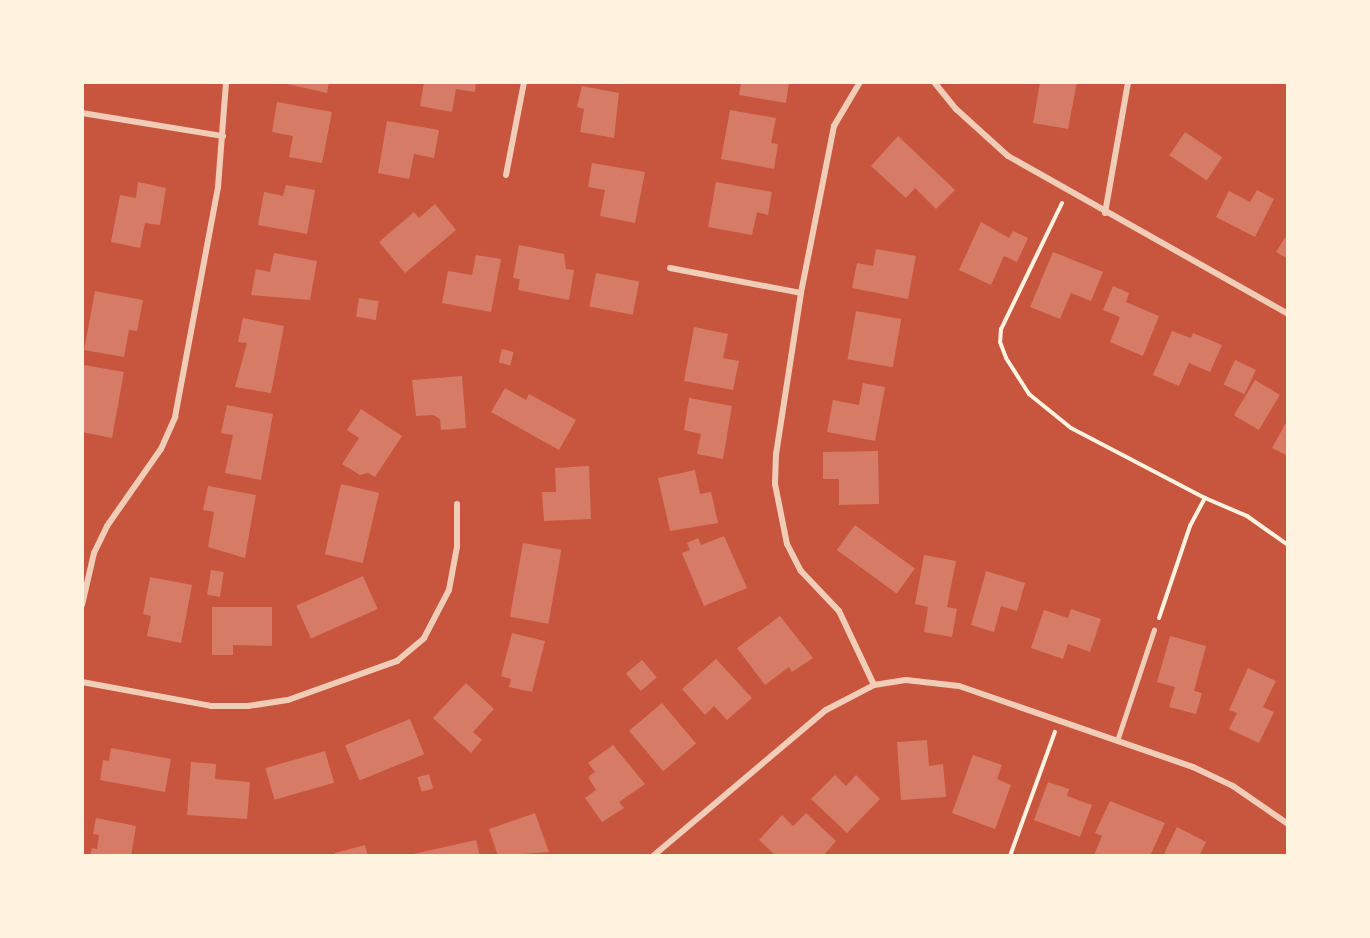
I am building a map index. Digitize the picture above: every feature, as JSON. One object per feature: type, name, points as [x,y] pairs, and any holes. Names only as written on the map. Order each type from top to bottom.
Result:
[{"type":"street","points":[[82,605],[94,553],[107,526],[160,449],[175,417],[218,187],[226,82]]},
{"type":"street","points":[[506,175],[524,82]]},
{"type":"street","points":[[860,82],[834,126],[801,293],[776,454],[779,515],[787,544],[801,571],[839,611],[874,685]]},
{"type":"street","points":[[934,82],[956,109],[1008,156],[1105,213],[1225,276],[1287,314]]},
{"type":"street","points":[[1105,213],[1128,82]]},
{"type":"street","points":[[82,113],[223,136]]},
{"type":"street","points":[[670,268],[801,293]]},
{"type":"street","points":[[82,682],[211,706],[248,706],[288,700],[398,661],[424,638],[449,590],[457,548],[457,504]]},
{"type":"street","points":[[653,855],[826,710],[874,685],[933,681],[1060,721],[1203,772],[1233,786],[1287,824]]},
{"type":"lane","points":[[1116,742],[1155,630]]},
{"type":"path","points":[[1068,191],[1001,329],[1003,354],[1029,394],[1071,428],[1205,498],[1247,516],[1287,545]]},
{"type":"path","points":[[1155,630],[1180,566],[1190,526],[1205,498]]},
{"type":"path","points":[[1010,855],[1060,721]]},
{"type":"building","points":[[278,82],[329,82],[327,93]]},
{"type":"building","points":[[424,82],[476,82],[475,92],[456,89],[452,112],[420,106]]},
{"type":"building","points":[[741,82],[789,82],[786,103],[739,95]]},
{"type":"building","points":[[1040,82],[1077,82],[1068,129],[1033,123]]},
{"type":"building","points":[[582,86],[619,93],[614,138],[580,132],[584,109],[577,107]]},
{"type":"building","points":[[277,102],[332,112],[322,163],[289,157],[293,136],[272,132]]},
{"type":"building","points":[[730,110],[776,118],[771,143],[778,144],[774,169],[721,159]]},
{"type":"building","points":[[387,121],[439,130],[434,158],[414,154],[409,179],[378,173]]},
{"type":"building","points":[[1185,132],[1222,157],[1207,180],[1169,155]]},
{"type":"building","points":[[898,136],[955,190],[936,209],[915,188],[906,198],[871,166]]},
{"type":"building","points":[[592,163],[645,172],[635,223],[600,216],[605,190],[588,187]]},
{"type":"building","points":[[138,182],[166,188],[160,225],[145,223],[140,248],[111,242],[120,195],[136,198]]},
{"type":"building","points":[[716,182],[772,192],[768,215],[757,212],[752,235],[708,227]]},
{"type":"building","points":[[286,185],[315,190],[307,234],[258,225],[264,192],[283,196]]},
{"type":"building","points":[[1257,190],[1274,199],[1255,237],[1216,217],[1229,191],[1250,202]]},
{"type":"building","points":[[435,204],[456,230],[405,273],[379,242],[414,212],[419,218]]},
{"type":"building","points":[[981,222],[1009,238],[1013,231],[1028,238],[1017,262],[1004,256],[991,285],[959,270]]},
{"type":"building","points":[[1288,233],[1288,259],[1276,252]]},
{"type":"building","points":[[519,245],[564,254],[566,269],[574,270],[569,300],[518,290],[520,279],[513,278]]},
{"type":"building","points":[[876,249],[916,256],[908,299],[852,288],[857,263],[873,266]]},
{"type":"building","points":[[1053,252],[1103,272],[1091,301],[1071,293],[1060,319],[1030,307]]},
{"type":"building","points":[[274,253],[317,261],[310,300],[251,295],[256,269],[270,272]]},
{"type":"building","points":[[476,255],[501,259],[491,312],[442,303],[448,271],[472,275]]},
{"type":"building","points":[[596,273],[639,281],[633,315],[590,306]]},
{"type":"building","points":[[1113,286],[1129,293],[1126,302],[1159,316],[1143,356],[1110,342],[1120,317],[1103,310]]},
{"type":"building","points":[[95,291],[143,300],[137,331],[129,330],[124,357],[84,350]]},
{"type":"building","points":[[359,298],[379,301],[376,320],[356,317]]},
{"type":"building","points":[[856,311],[901,319],[893,367],[847,359]]},
{"type":"building","points":[[243,318],[284,326],[271,393],[235,387],[247,343],[238,342]]},
{"type":"building","points":[[694,327],[728,334],[723,358],[739,361],[733,390],[684,381]]},
{"type":"building","points":[[1172,331],[1191,338],[1193,333],[1222,345],[1210,372],[1189,363],[1179,386],[1153,375]]},
{"type":"building","points":[[502,349],[514,352],[510,365],[499,363]]},
{"type":"building","points":[[1235,360],[1256,370],[1244,394],[1224,384]]},
{"type":"building","points":[[84,365],[124,372],[112,438],[82,432]]},
{"type":"building","points":[[462,376],[466,428],[441,430],[440,419],[433,415],[416,416],[412,380]]},
{"type":"building","points":[[1255,380],[1280,395],[1259,430],[1234,415]]},
{"type":"building","points":[[863,383],[885,387],[875,441],[827,432],[833,400],[859,405]]},
{"type":"building","points":[[505,388],[526,400],[529,394],[576,420],[559,450],[491,412]]},
{"type":"building","points":[[689,398],[732,406],[723,459],[697,454],[701,434],[684,430]]},
{"type":"building","points":[[227,405],[273,414],[261,480],[225,473],[233,435],[221,433]]},
{"type":"building","points":[[361,409],[402,436],[375,477],[368,473],[360,475],[342,464],[359,438],[347,430]]},
{"type":"building","points":[[1288,419],[1288,456],[1272,448]]},
{"type":"building","points":[[878,451],[879,504],[839,505],[839,479],[823,479],[823,452]]},
{"type":"building","points":[[589,466],[591,519],[544,521],[542,492],[556,492],[555,468]]},
{"type":"building","points":[[695,470],[700,494],[711,492],[718,523],[670,531],[658,478]]},
{"type":"building","points":[[341,484],[379,493],[363,563],[325,554]]},
{"type":"building","points":[[208,486],[256,495],[245,558],[208,547],[214,512],[203,510]]},
{"type":"building","points":[[855,525],[915,568],[897,594],[837,550]]},
{"type":"building","points":[[724,536],[747,588],[704,606],[682,553],[690,550],[687,543],[698,538],[701,545]]},
{"type":"building","points":[[523,543],[561,550],[548,624],[510,617]]},
{"type":"building","points":[[924,555],[956,561],[947,607],[957,609],[952,637],[924,632],[928,607],[915,604]]},
{"type":"building","points":[[211,570],[224,572],[220,597],[207,595]]},
{"type":"building","points":[[986,571],[1025,583],[1017,611],[1001,606],[994,632],[971,625]]},
{"type":"building","points":[[363,576],[378,609],[311,639],[296,606]]},
{"type":"building","points":[[150,577],[192,585],[181,643],[147,636],[151,616],[143,614]]},
{"type":"building","points":[[212,607],[272,607],[272,646],[233,645],[233,655],[212,655]]},
{"type":"building","points":[[1071,609],[1101,619],[1090,652],[1068,644],[1063,659],[1031,648],[1044,610],[1068,618]]},
{"type":"building","points":[[780,616],[813,658],[792,672],[789,667],[765,685],[737,648]]},
{"type":"building","points":[[512,633],[545,641],[532,692],[509,687],[511,679],[501,676]]},
{"type":"building","points":[[1170,636],[1206,646],[1194,691],[1202,693],[1196,714],[1169,707],[1175,687],[1157,682]]},
{"type":"building","points":[[716,659],[752,698],[727,720],[714,706],[705,715],[682,689]]},
{"type":"building","points":[[642,660],[657,678],[641,691],[626,673]]},
{"type":"building","points":[[1248,668],[1276,681],[1263,707],[1274,712],[1259,743],[1229,729],[1237,713],[1229,710]]},
{"type":"building","points":[[466,683],[494,709],[473,732],[482,740],[471,753],[433,718]]},
{"type":"building","points":[[662,703],[696,744],[663,771],[629,731]]},
{"type":"building","points":[[410,719],[424,754],[359,780],[345,745]]},
{"type":"building","points":[[927,740],[929,766],[943,764],[946,797],[901,800],[897,742]]},
{"type":"building","points":[[613,745],[645,784],[619,802],[624,808],[602,822],[585,798],[596,790],[588,777],[595,772],[588,763]]},
{"type":"building","points":[[111,748],[171,759],[165,792],[100,780],[103,760],[109,761]]},
{"type":"building","points":[[325,751],[334,783],[274,800],[265,768]]},
{"type":"building","points":[[973,755],[1002,765],[997,779],[1011,785],[995,829],[952,813]]},
{"type":"building","points":[[191,762],[216,764],[215,779],[250,782],[247,819],[187,815]]},
{"type":"building","points":[[429,774],[433,788],[422,792],[417,777]]},
{"type":"building","points":[[835,775],[846,786],[856,775],[880,799],[847,833],[811,799]]},
{"type":"building","points":[[1048,782],[1069,789],[1067,796],[1092,805],[1080,837],[1034,820]]},
{"type":"building","points":[[1110,801],[1165,823],[1150,856],[1094,855],[1102,836],[1095,833]]},
{"type":"building","points":[[535,813],[549,852],[498,856],[489,829]]},
{"type":"building","points":[[806,813],[836,841],[823,856],[776,856],[759,840],[782,815],[793,826]]},
{"type":"building","points":[[96,818],[136,826],[131,856],[90,856],[92,848],[97,849],[99,835],[93,834]]},
{"type":"building","points":[[1177,827],[1206,842],[1199,856],[1163,856]]},
{"type":"building","points":[[476,840],[480,856],[409,856],[409,855]]},
{"type":"building","points":[[365,845],[368,856],[335,856],[335,853]]}]
